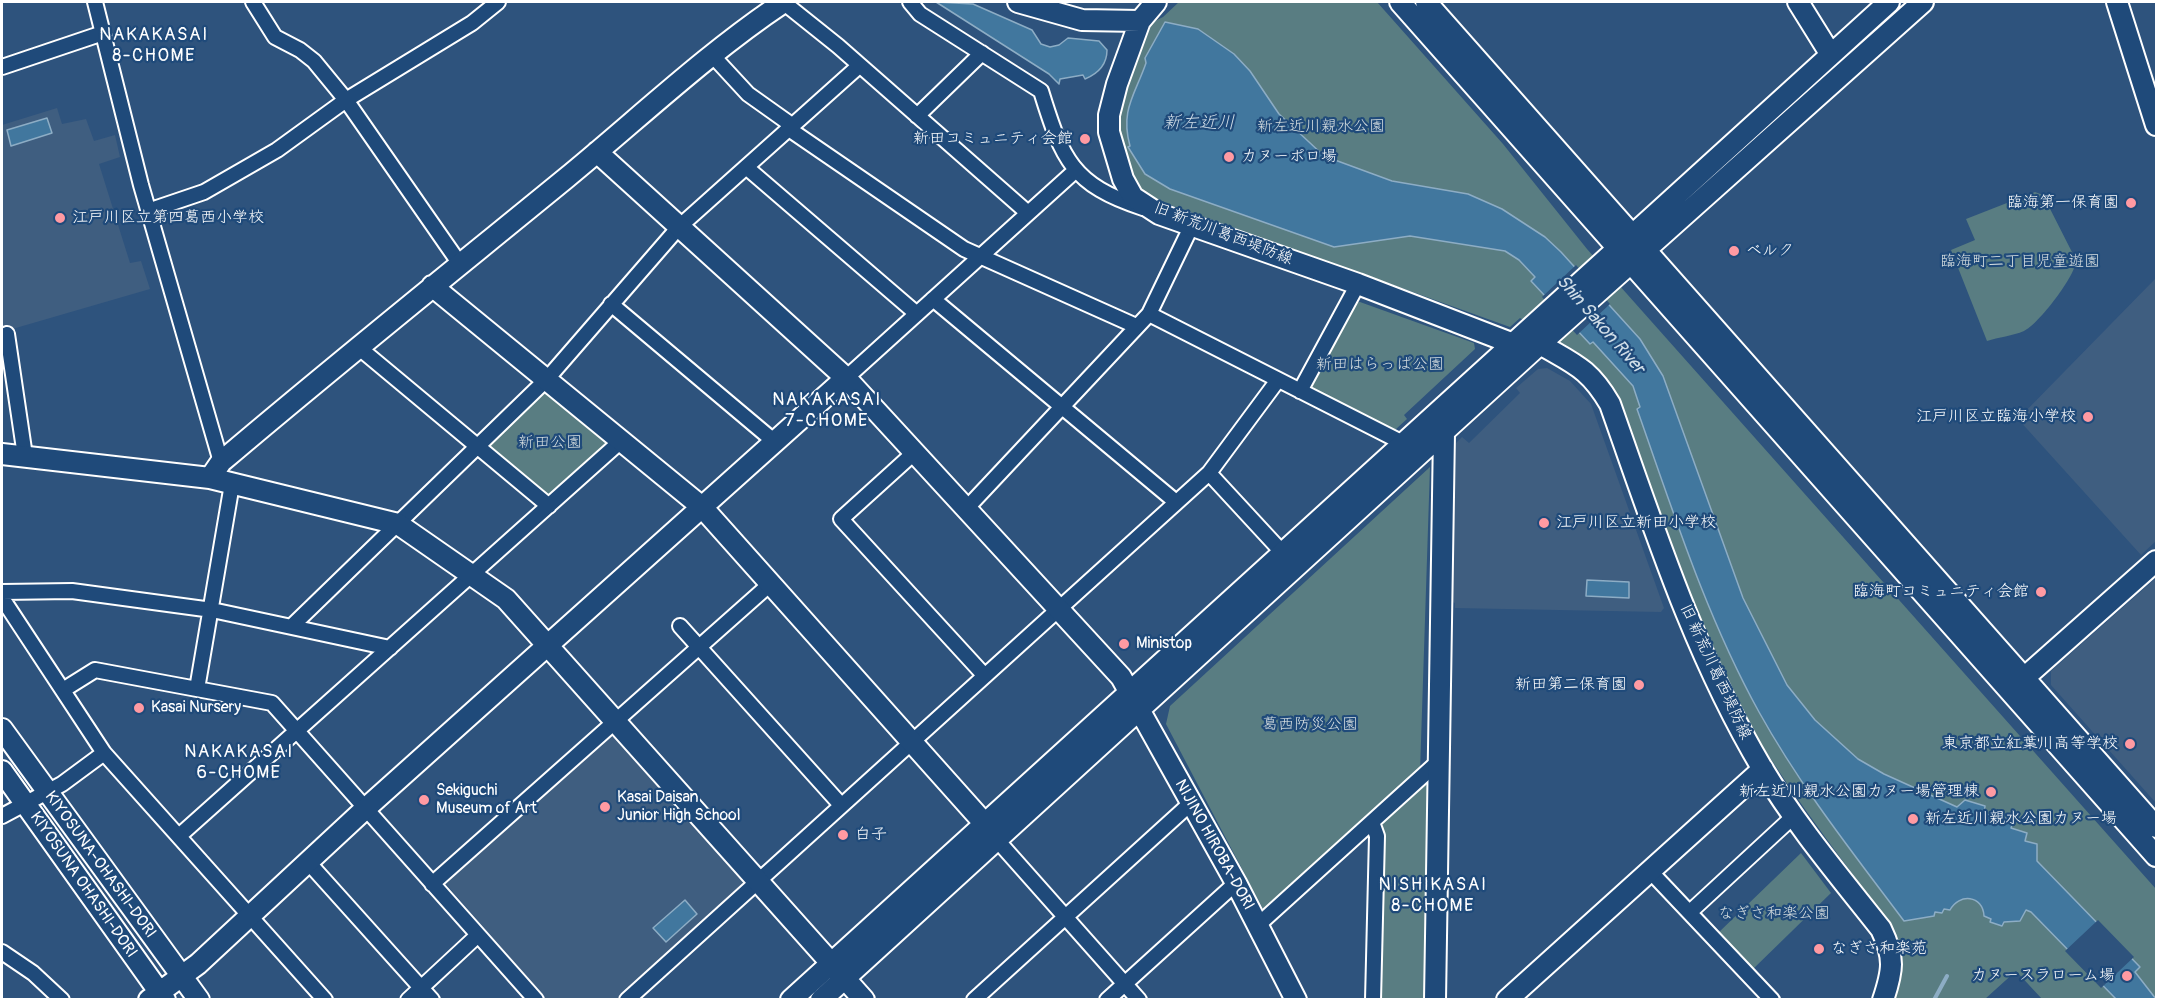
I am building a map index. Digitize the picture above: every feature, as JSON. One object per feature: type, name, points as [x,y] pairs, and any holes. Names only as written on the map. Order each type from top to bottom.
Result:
[{"type":"street","points":[[95,2],[148,211],[221,462]]},
{"type":"street","points":[[253,2],[275,37],[300,50],[314,61],[346,100],[460,264]]},
{"type":"street","points":[[148,211],[204,192],[277,150],[346,100],[472,23],[498,2]]},
{"type":"street","points":[[210,478],[221,462],[357,346],[597,152],[747,26],[783,2],[838,45],[1028,213]]},
{"type":"street","points":[[910,2],[920,14],[1041,91],[1053,130],[1076,170],[1095,188],[1159,214]]},
{"type":"street","points":[[1018,2],[1082,20],[1140,21]]},
{"type":"street","name":"旧 新荒川葛西堤防線","points":[[1156,2],[1140,21],[1112,99],[1109,132],[1123,180],[1133,197],[1159,214],[1358,284],[1512,343]]},
{"type":"street","points":[[1400,2],[1640,256],[2018,684],[2157,856]]},
{"type":"street","points":[[1426,2],[1625,241]]},
{"type":"street","points":[[1798,2],[1831,55]]},
{"type":"street","points":[[820,999],[991,832],[1129,692],[1889,2]]},
{"type":"street","points":[[791,999],[831,963],[1138,711],[1547,338],[1923,2]]},
{"type":"street","points":[[2117,2],[2157,125]]},
{"type":"street","points":[[2,67],[103,33]]},
{"type":"street","points":[[917,116],[982,53]]},
{"type":"street","points":[[712,55],[748,94],[964,249],[1136,326]]},
{"type":"street","points":[[292,626],[547,380],[679,227],[860,66]]},
{"type":"street","name":"NIJINO HIROBA-DORI","points":[[597,152],[846,378],[1121,677],[1236,883],[1296,999]]},
{"type":"street","points":[[746,166],[917,314]]},
{"type":"street","points":[[158,997],[250,917],[365,809],[1076,170]]},
{"type":"street","points":[[966,509],[1149,314],[1192,225]]},
{"type":"street","points":[[1300,391],[1358,284]]},
{"type":"street","points":[[432,286],[702,507],[1139,999]]},
{"type":"street","points":[[933,299],[1176,502]]},
{"type":"street","points":[[611,304],[775,442]]},
{"type":"street","points":[[1149,314],[1403,443]]},
{"type":"street","points":[[7,334],[25,456]]},
{"type":"street","name":"旧 新荒川葛西堤防線","points":[[1547,338],[1579,365],[1597,384],[1610,404],[1686,616],[1721,692],[1763,769],[1881,929],[1891,949],[1892,971],[1883,999]]},
{"type":"street","points":[[357,346],[549,506]]},
{"type":"street","points":[[627,999],[1058,607],[1209,473],[1278,380]]},
{"type":"street","points":[[1435,999],[1444,433]]},
{"type":"street","points":[[179,836],[621,441]]},
{"type":"street","points":[[915,452],[841,519],[984,675]]},
{"type":"street","points":[[2,454],[210,478],[398,524],[506,599],[864,999]]},
{"type":"street","points":[[1209,473],[1282,552]]},
{"type":"street","points":[[197,689],[232,484]]},
{"type":"street","points":[[2018,684],[2157,561]]},
{"type":"street","points":[[432,884],[769,585]]},
{"type":"street","points":[[2,592],[72,591],[212,610],[390,648]]},
{"type":"street","points":[[2,598],[104,753],[325,999]]},
{"type":"street","points":[[680,626],[841,805]]},
{"type":"street","points":[[63,690],[95,670],[272,703],[536,999]]},
{"type":"street","points":[[2018,684],[2157,827]]},
{"type":"street","name":"KIYOSUNA-OHASHI-DORI","points":[[2,729],[199,999]]},
{"type":"street","points":[[2,816],[62,784],[104,753]]},
{"type":"street","points":[[1258,926],[1438,762]]},
{"type":"street","points":[[1508,999],[1763,769]]},
{"type":"street","name":"KIYOSUNA OHASHI-DORI","points":[[2,771],[158,997]]},
{"type":"street","points":[[974,999],[1191,803]]},
{"type":"street","points":[[1690,912],[1795,815]]},
{"type":"street","points":[[1372,822],[1377,836],[1373,999]]},
{"type":"street","points":[[308,862],[432,999]]},
{"type":"street","points":[[1650,871],[1772,999]]},
{"type":"street","points":[[1107,999],[1236,883]]},
{"type":"street","points":[[408,999],[477,934]]},
{"type":"street","points":[[2,952],[33,973],[62,999]]},
{"type":"shaded area","name":"江戸川区立第四葛西小学校","points":[[57,108],[62,124],[86,119],[94,141],[115,135],[120,157],[99,164],[130,263],[141,261],[150,289],[2,332],[2,125]]},
{"type":"shaded area","name":"江戸川区立臨海小学校","points":[[2156,278],[2156,541],[2141,555],[2018,419]]},
{"type":"shaded area","name":"江戸川区立新田小学校","points":[[1547,368],[1570,381],[1591,404],[1664,608],[1661,612],[1455,608],[1455,603],[1452,602],[1456,443],[1462,437],[1469,443],[1520,393],[1516,388],[1538,369]]},
{"type":"shaded area","name":"東京都立紅葉川高等学校","points":[[2156,578],[2156,803],[2051,685],[2051,671]]},
{"type":"shaded area","name":"Kasai Daisan Junior High School","points":[[612,732],[747,882],[618,999],[547,1000],[446,884],[446,879]]},
{"type":"green space","name":"新左近川親水公園","points":[[1179,2],[1377,2],[1503,144],[1587,249],[2156,889],[2156,999],[2042,999],[2016,971],[1985,999],[1894,999],[1901,964],[1899,947],[1893,929],[1786,781],[1729,688],[1710,651],[1677,574],[1604,379],[1577,352],[1520,318],[1510,327],[1162,202],[1136,188],[1114,131],[1130,61],[1151,23],[1163,17]]},
{"type":"green space","name":"臨海町二丁目児童遊園","points":[[2035,192],[2043,195],[2076,260],[2075,267],[2056,299],[2030,327],[2020,333],[1987,341],[1951,250],[1975,240],[1966,219]]},
{"type":"green space","name":"新田はらっぱ公園","points":[[1360,302],[1474,343],[1475,349],[1404,415],[1407,419],[1396,429],[1388,430],[1310,389],[1309,384],[1353,303]]},
{"type":"green space","name":"新田公園","points":[[549,389],[610,440],[548,498],[488,447]]},
{"type":"green space","name":"葛西防災公園","points":[[1430,467],[1420,772],[1269,910],[1263,909],[1166,724],[1170,706]]},
{"type":"green space","points":[[1428,777],[1431,780],[1431,999],[1377,1000],[1383,818]]},
{"type":"green space","name":"なぎさ和楽公園","points":[[1801,853],[1831,893],[1751,971],[1717,934]]},
{"type":"water","points":[[936,2],[973,4],[1032,30],[1041,44],[1050,47],[1059,45],[1068,38],[1099,41],[1107,50],[1107,55],[1097,72],[1089,77],[1085,79],[1083,75],[1060,79],[1059,84],[1049,74]]},
{"type":"water","name":"新左近川","points":[[1165,22],[1198,29],[1234,54],[1250,71],[1279,114],[1324,156],[1392,181],[1468,194],[1502,209],[1545,237],[1561,252],[1640,339],[1663,376],[1743,598],[1787,685],[1815,720],[1858,759],[1884,774],[1957,807],[1965,800],[1985,806],[1984,814],[2014,820],[2011,828],[2027,833],[2025,841],[2037,844],[2037,861],[2140,967],[2135,972],[2156,999],[2116,999],[2031,912],[2026,910],[2020,921],[2004,922],[2002,926],[1990,922],[1991,919],[1984,916],[1983,909],[1975,900],[1964,899],[1950,910],[1944,909],[1942,913],[1935,912],[1934,916],[1904,921],[1828,819],[1792,766],[1740,676],[1677,524],[1637,409],[1640,407],[1633,386],[1593,342],[1590,344],[1531,281],[1535,277],[1519,260],[1505,251],[1410,236],[1334,247],[1170,189],[1145,174],[1128,147],[1130,146],[1127,133],[1128,112],[1146,63],[1145,58]]},
{"type":"water","points":[[47,118],[52,133],[11,146],[7,130]]},
{"type":"water","points":[[1587,580],[1629,582],[1629,598],[1586,596]]},
{"type":"water","points":[[685,900],[697,914],[666,942],[653,928]]},
{"type":"pier","points":[[1576,265],[1610,304],[1577,335],[1542,297]]},
{"type":"pier","points":[[2098,920],[2134,957],[2101,988],[2065,951]]},
{"type":"waterway","points":[[1934,1000],[1947,976]]},
{"type":"place","name":"新田コミュニティ会館","points":[[1085,139]]},
{"type":"place","name":"カヌーポロ場","points":[[1229,157]]},
{"type":"place","name":"臨海第一保育園","points":[[2131,203]]},
{"type":"place","name":"江戸川区立第四葛西小学校","points":[[60,218]]},
{"type":"place","name":"ベルク","points":[[1734,251]]},
{"type":"place","name":"江戸川区立臨海小学校","points":[[2088,417]]},
{"type":"place","name":"江戸川区立新田小学校","points":[[1544,523]]},
{"type":"place","name":"臨海町コミュニティ会館","points":[[2041,592]]},
{"type":"place","name":"Ministop","points":[[1124,644]]},
{"type":"place","name":"新田第二保育園","points":[[1639,685]]},
{"type":"place","name":"Kasai Nursery","points":[[139,708]]},
{"type":"place","name":"東京都立紅葉川高等学校","points":[[2130,744]]},
{"type":"place","name":"新左近川親水公園カヌー場管理棟","points":[[1991,792]]},
{"type":"place","name":"Sekiguchi Museum of Art","points":[[424,800]]},
{"type":"place","name":"Kasai Daisan Junior High School","points":[[605,807]]},
{"type":"place","name":"新左近川親水公園カヌー場","points":[[1913,819]]},
{"type":"place","name":"白子","points":[[843,835]]},
{"type":"place","name":"なぎさ和楽苑","points":[[1819,949]]},
{"type":"place","name":"カヌースラローム場","points":[[2127,976]]},
{"type":"district","name":"NAKAKASAI 8-CHOME","points":[[154,45]]},
{"type":"district","name":"NAKAKASAI 7-CHOME","points":[[827,410]]},
{"type":"district","name":"NAKAKASAI 6-CHOME","points":[[239,762]]},
{"type":"district","name":"NISHIKASAI 8-CHOME","points":[[1433,895]]},
{"type":"water label","name":"Shin Sakon River","points":[[1600,325]]}]
